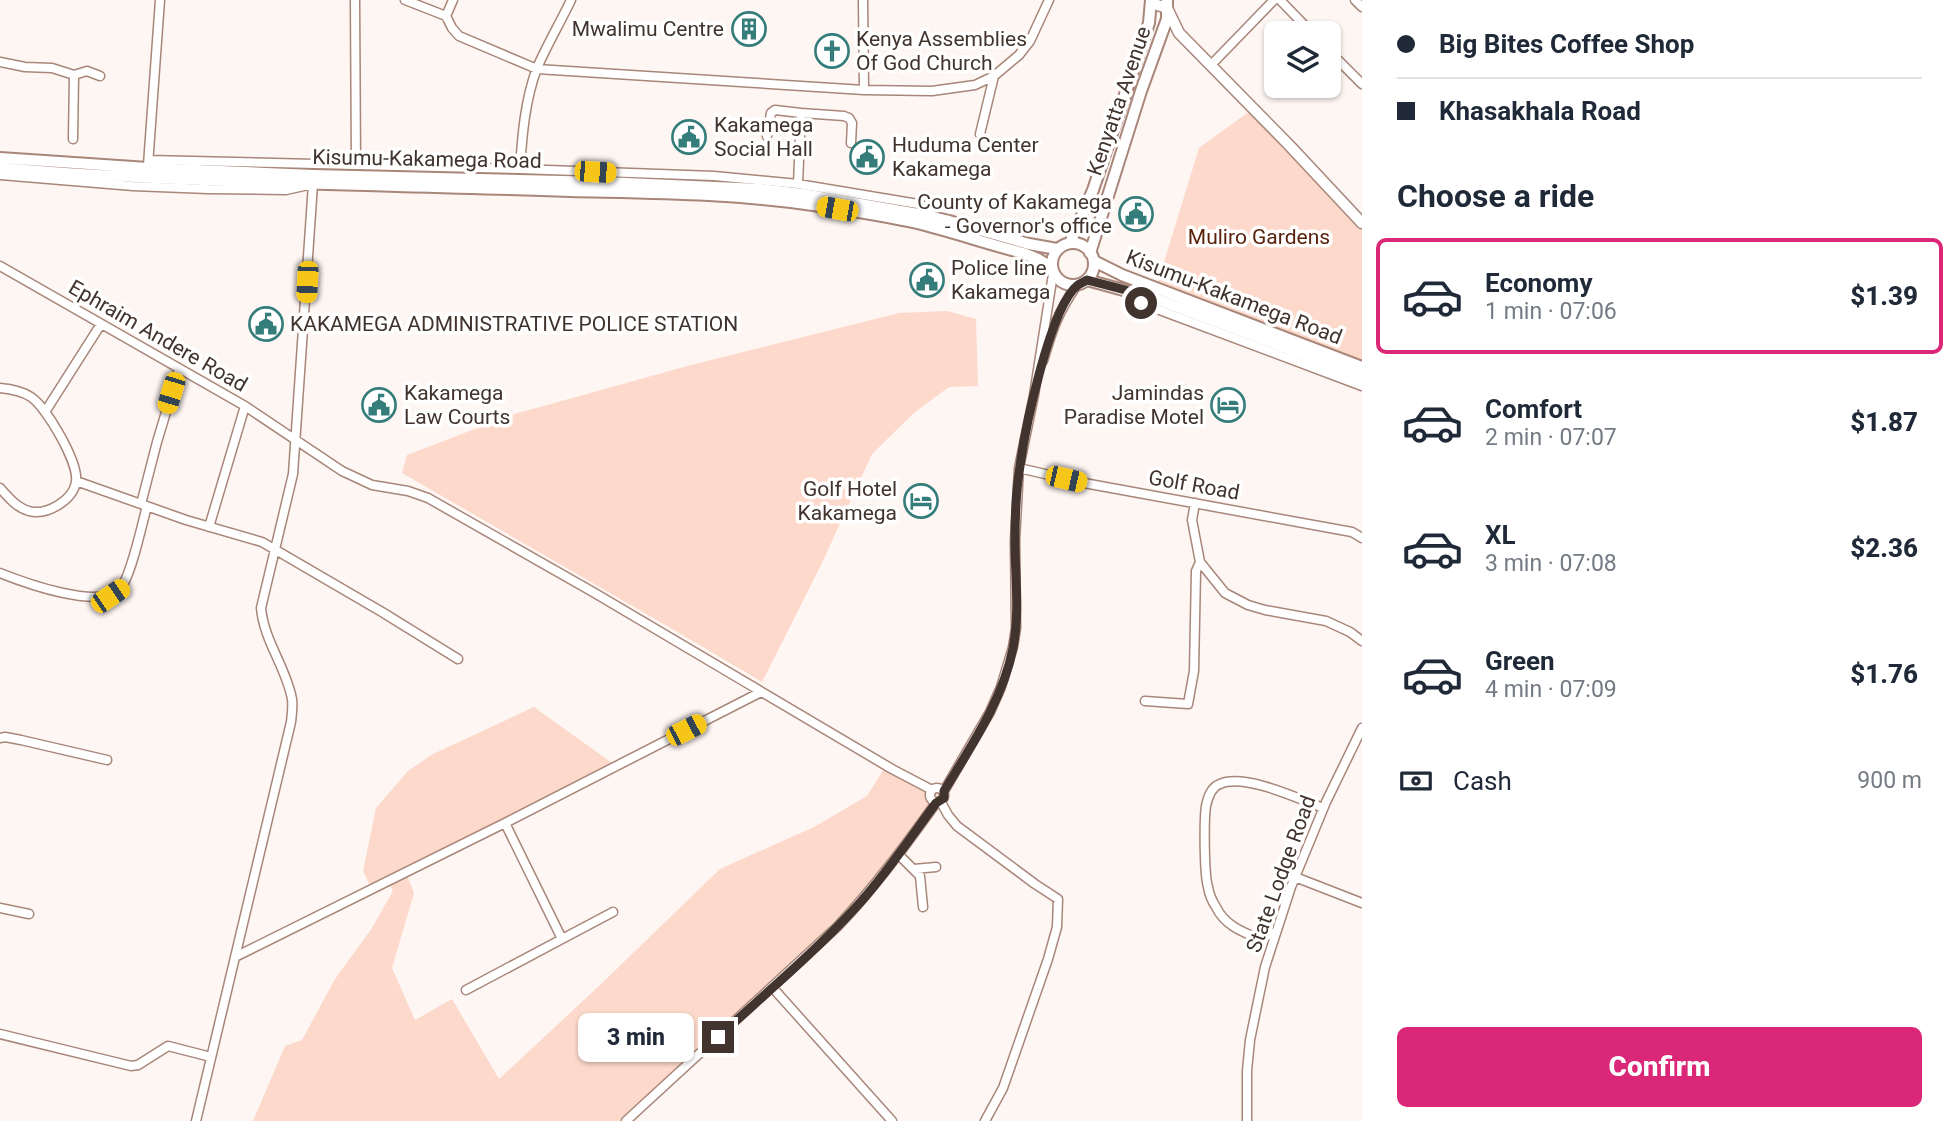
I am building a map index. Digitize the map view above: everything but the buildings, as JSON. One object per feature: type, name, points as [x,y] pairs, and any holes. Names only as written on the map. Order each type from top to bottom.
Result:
[{"type":"highway","name":"Kenyatta Avenue","points":[[1070,243],[1093,190],[1149,23],[1151,1]]},
{"type":"highway","name":"Kenyatta Avenue","points":[[1092,257],[1107,196],[1163,30],[1167,4]]},
{"type":"highway","name":"Kisumu-Kakamega Road","points":[[0,158],[313,175],[760,189],[803,194],[934,218],[1057,250]]},
{"type":"highway","name":"Kisumu-Kakamega Road","points":[[0,168],[313,184],[604,191],[776,200],[916,223],[1023,253],[1038,259],[1052,270]]},
{"type":"highway","points":[[1093,190],[1107,196]]},
{"type":"highway","points":[[1070,243],[1082,245],[1092,257],[1093,271],[1082,283],[1063,284],[1052,270],[1057,250],[1070,243]]},
{"type":"highway","name":"Kisumu-Kakamega Road","points":[[1092,257],[1122,275],[1360,366]]},
{"type":"highway","name":"Kisumu-Kakamega Road","points":[[1082,283],[1156,299],[1362,377]]},
{"type":"main road","points":[[1151,1],[1167,4],[1180,33],[1360,216]]},
{"type":"main road","points":[[1149,23],[1163,30],[1180,33]]},
{"type":"street","points":[[160,0],[148,164],[356,165],[713,176],[798,184],[918,204],[925,206],[934,218]]},
{"type":"street","points":[[355,0],[356,165]]},
{"type":"street","points":[[405,0],[446,16],[459,36],[537,69],[864,90],[932,91],[975,85],[994,76],[1019,55],[1030,41],[1049,0]]},
{"type":"street","points":[[446,16],[453,0]]},
{"type":"street","points":[[520,169],[528,99],[537,69],[571,0]]},
{"type":"street","points":[[863,0],[864,90]]},
{"type":"street","points":[[1212,65],[1274,0]]},
{"type":"street","points":[[1280,0],[1300,21]]},
{"type":"street","points":[[1355,0],[1362,7]]},
{"type":"street","points":[[0,62],[25,67],[52,68],[74,75],[87,71],[100,76]]},
{"type":"street","points":[[1341,63],[1362,84]]},
{"type":"street","points":[[72,139],[74,75]]},
{"type":"street","points":[[980,134],[994,76]]},
{"type":"street","points":[[767,136],[771,113],[775,110],[849,118],[852,123],[851,143]]},
{"type":"street","points":[[798,184],[801,113]]},
{"type":"street","points":[[573,172],[591,182]]},
{"type":"street","points":[[0,175],[208,189],[285,190],[313,184],[293,474],[261,608],[262,621],[288,683],[292,707],[196,1121]]},
{"type":"street","name":"Ephraim Andere Road","points":[[0,266],[245,406],[342,471],[372,485],[408,491],[428,498],[932,790]]},
{"type":"street","points":[[626,1121],[772,988],[858,905],[945,796],[944,791],[990,712],[1002,687],[1016,628],[1015,540],[1019,468],[1034,395],[1052,270]]},
{"type":"street","points":[[1034,395],[1055,323],[1063,306],[1082,283]]},
{"type":"street","points":[[1133,292],[1141,303],[1362,386]]},
{"type":"street","points":[[45,412],[102,324]]},
{"type":"street","points":[[0,573],[54,591],[96,598],[110,596],[121,588],[128,573],[157,442],[179,369]]},
{"type":"street","points":[[0,388],[17,390],[32,397],[45,412],[75,469],[76,481],[72,493],[61,503],[43,512],[31,512],[18,506],[0,488]]},
{"type":"street","points":[[209,527],[245,406]]},
{"type":"street","name":"Golf Road","points":[[1019,468],[1084,484],[1352,532],[1362,538]]},
{"type":"street","points":[[76,481],[209,527],[262,542],[457,659]]},
{"type":"street","points":[[1195,503],[1192,520],[1200,562],[1225,593],[1248,606],[1326,621],[1362,641]]},
{"type":"street","points":[[1145,701],[1188,704],[1194,671],[1196,571],[1200,562]]},
{"type":"street","points":[[235,957],[761,692]]},
{"type":"street","name":"State Lodge Road","points":[[1247,1121],[1250,1040],[1265,967],[1295,877],[1323,808],[1362,728]]},
{"type":"street","points":[[0,738],[107,760]]},
{"type":"street","points":[[1276,932],[1257,939],[1226,922],[1216,908],[1207,885],[1206,807],[1210,793],[1222,783],[1245,782],[1273,789],[1323,808]]},
{"type":"street","points":[[944,791],[937,788],[932,790],[931,798],[939,802],[957,827],[1058,899],[1058,927],[1048,958],[1003,1088],[985,1121]]},
{"type":"street","points":[[505,823],[562,939]]},
{"type":"street","points":[[899,855],[920,876],[923,908]]},
{"type":"street","points":[[914,869],[936,867]]},
{"type":"street","points":[[1295,877],[1362,903]]},
{"type":"street","points":[[0,908],[29,914]]},
{"type":"street","points":[[466,989],[613,912]]},
{"type":"street","points":[[772,988],[892,1121]]},
{"type":"street","points":[[0,1034],[131,1066],[138,1065],[167,1046],[211,1057]]},
{"type":"green space","name":"Muliro Gardens","points":[[1254,108],[1362,222],[1362,366],[1156,288],[1199,148]]},
{"type":"green space","points":[[947,311],[976,319],[978,386],[949,387],[915,412],[872,454],[821,565],[762,682],[402,473],[407,455],[511,415],[691,365],[899,313]]},
{"type":"green space","points":[[534,707],[612,763],[404,868],[414,893],[392,968],[415,1020],[452,999],[499,1079],[720,869],[814,827],[867,796],[887,764],[938,795],[892,860],[864,892],[769,987],[626,1121],[253,1121],[285,1046],[302,1040],[335,979],[372,928],[393,891],[388,880],[372,889],[363,871],[376,808],[408,771],[433,754]]},
{"type":"place","name":"Mwalimu Centre","points":[[749,29]]},
{"type":"place","name":"Kenya Assemblies Of God Church","points":[[832,51]]},
{"type":"place","name":"Kakamega Social Hall","points":[[689,137]]},
{"type":"place","name":"Huduma Center Kakamega","points":[[867,157]]},
{"type":"place","name":"County of Kakamega - Governor's office","points":[[1136,214]]},
{"type":"place","name":"Police line Kakamega","points":[[927,280]]},
{"type":"place","name":"KAKAMEGA ADMINISTRATIVE POLICE STATION","points":[[266,324]]},
{"type":"place","name":"Kakamega Law Courts","points":[[379,405]]},
{"type":"place","name":"Jamindas Paradise Motel","points":[[1228,405]]},
{"type":"place","name":"Golf Hotel Kakamega","points":[[921,501]]},
{"type":"route","points":[[718,1037],[858,905],[899,855],[936,803],[944,798],[944,791],[975,740],[1002,687],[1013,647],[1016,628],[1015,540],[1019,468],[1034,395],[1055,323],[1077,285],[1087,280],[1133,292],[1141,303]]}]
